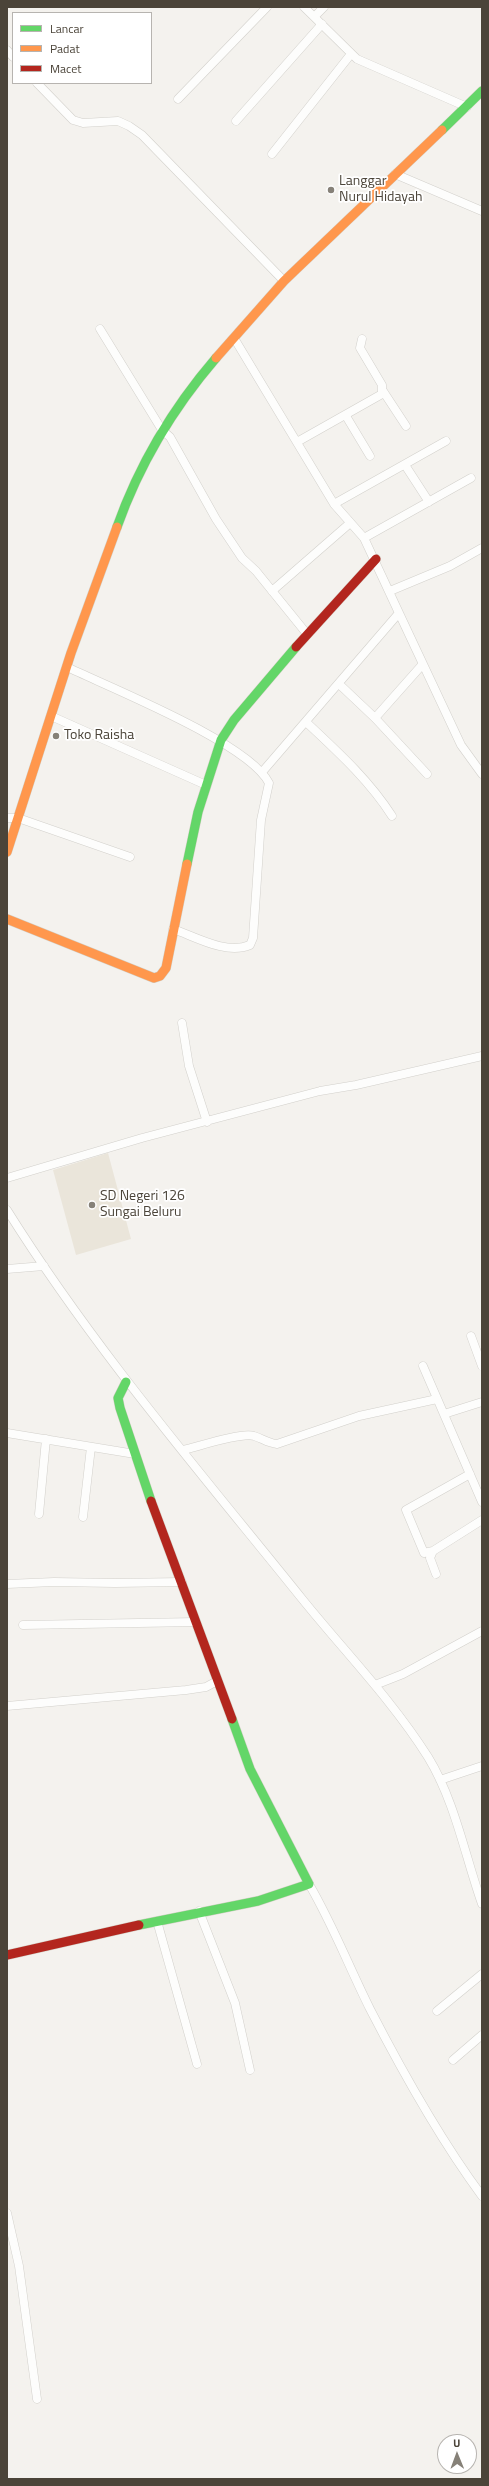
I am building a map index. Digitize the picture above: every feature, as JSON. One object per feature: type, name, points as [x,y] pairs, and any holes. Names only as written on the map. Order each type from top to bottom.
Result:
[{"type":"street","points":[[178,99],[267,7]]},
{"type":"street","points":[[304,7],[315,16],[357,59],[467,107]]},
{"type":"street","points":[[315,16],[324,7]]},
{"type":"street","points":[[236,121],[322,24]]},
{"type":"street","points":[[272,154],[351,54]]},
{"type":"street","points":[[39,84],[73,120],[83,123],[118,121],[129,126],[142,135],[284,281]]},
{"type":"street","points":[[7,852],[67,667],[132,486],[162,430],[234,338],[284,281],[482,91]]},
{"type":"street","points":[[395,174],[482,211]]},
{"type":"street","points":[[100,329],[162,430],[170,437],[230,541],[242,558],[272,591],[307,634]]},
{"type":"street","points":[[234,338],[334,504],[349,524],[364,538],[376,559],[422,665],[461,745],[482,774]]},
{"type":"street","points":[[362,339],[360,348],[382,385],[383,391],[406,426]]},
{"type":"street","points":[[297,442],[346,416],[378,397],[383,391]]},
{"type":"street","points":[[346,416],[370,456]]},
{"type":"street","points":[[334,504],[446,441]]},
{"type":"street","points":[[405,465],[429,502]]},
{"type":"street","points":[[364,538],[471,478]]},
{"type":"street","points":[[272,591],[349,524]]},
{"type":"street","points":[[390,591],[450,566],[482,548]]},
{"type":"street","points":[[7,919],[154,978],[160,976],[166,968],[173,929],[206,785],[221,740],[234,720],[307,634],[376,559]]},
{"type":"street","points":[[262,771],[399,613]]},
{"type":"street","points":[[375,718],[422,665]]},
{"type":"street","points":[[67,667],[221,740],[262,771],[269,787],[261,820],[253,938],[250,946],[239,949],[228,949],[173,929]]},
{"type":"street","points":[[339,684],[375,718],[427,774]]},
{"type":"street","points":[[51,716],[206,785]]},
{"type":"street","points":[[306,722],[351,763],[378,795],[392,816]]},
{"type":"street","points":[[7,818],[18,818],[130,857]]},
{"type":"street","points":[[182,1023],[189,1066],[207,1122]]},
{"type":"street","points":[[7,1178],[142,1138],[320,1091],[363,1084],[482,1056]]},
{"type":"street","points":[[7,1210],[44,1266],[126,1382],[165,1432],[183,1450],[378,1688],[428,1757],[440,1780],[482,1904]]},
{"type":"street","points":[[7,1270],[44,1266]]},
{"type":"street","points":[[471,1336],[481,1362]]},
{"type":"street","points":[[424,1366],[482,1502]]},
{"type":"street","points":[[126,1382],[118,1398],[135,1454],[161,1531],[182,1582],[250,1769],[282,1835],[331,1922],[370,2008],[402,2068],[452,2152],[482,2196]]},
{"type":"street","points":[[183,1450],[241,1436],[253,1435],[265,1442],[277,1444],[359,1416],[437,1399]]},
{"type":"street","points":[[444,1414],[482,1402]]},
{"type":"street","points":[[7,1432],[135,1454]]},
{"type":"street","points":[[39,1514],[46,1439]]},
{"type":"street","points":[[83,1517],[91,1447]]},
{"type":"street","points":[[470,1474],[406,1510],[424,1553],[433,1551],[482,1520]]},
{"type":"street","points":[[433,1551],[430,1558],[436,1574]]},
{"type":"street","points":[[7,1584],[54,1582],[114,1584],[182,1582]]},
{"type":"street","points":[[23,1625],[196,1622]]},
{"type":"street","points":[[378,1688],[482,1631]]},
{"type":"street","points":[[7,1706],[186,1690],[206,1686],[217,1681]]},
{"type":"street","points":[[440,1780],[482,1766]]},
{"type":"street","points":[[7,1955],[199,1911],[258,1901],[281,1895],[309,1884]]},
{"type":"street","points":[[199,1911],[235,2003],[250,2070]]},
{"type":"street","points":[[157,1921],[196,2064]]},
{"type":"street","points":[[437,2011],[482,1974]]},
{"type":"street","points":[[453,2060],[482,2035]]},
{"type":"street","points":[[7,2212],[19,2266],[37,2399]]},
{"type":"shaded area","name":"SD Negeri 126 Sungai Beluru","points":[[108,1153],[131,1239],[76,1255],[53,1170]]},
{"type":"traffic: fast","points":[[442,130],[482,91]]},
{"type":"traffic: fast","points":[[117,527],[136,481],[159,438],[185,397],[216,358]]},
{"type":"traffic: fast","points":[[187,864],[198,812],[221,740],[234,720],[296,647]]},
{"type":"traffic: fast","points":[[126,1382],[118,1398],[120,1408],[151,1501]]},
{"type":"traffic: fast","points":[[139,1925],[258,1901],[309,1884],[250,1769],[232,1719]]},
{"type":"traffic: slow","points":[[216,358],[284,281],[442,130]]},
{"type":"traffic: slow","points":[[7,852],[71,653],[117,527]]},
{"type":"traffic: slow","points":[[7,919],[154,978],[160,976],[166,968],[187,864]]},
{"type":"traffic: jam","points":[[296,647],[376,559]]},
{"type":"traffic: jam","points":[[151,1501],[232,1719]]},
{"type":"traffic: jam","points":[[7,1955],[139,1925]]},
{"type":"place","name":"Langgar Nurul Hidayah","points":[[331,190]]},
{"type":"place","name":"Toko Raisha","points":[[56,736]]},
{"type":"place","name":"SD Negeri 126 Sungai Beluru","points":[[92,1205]]}]
